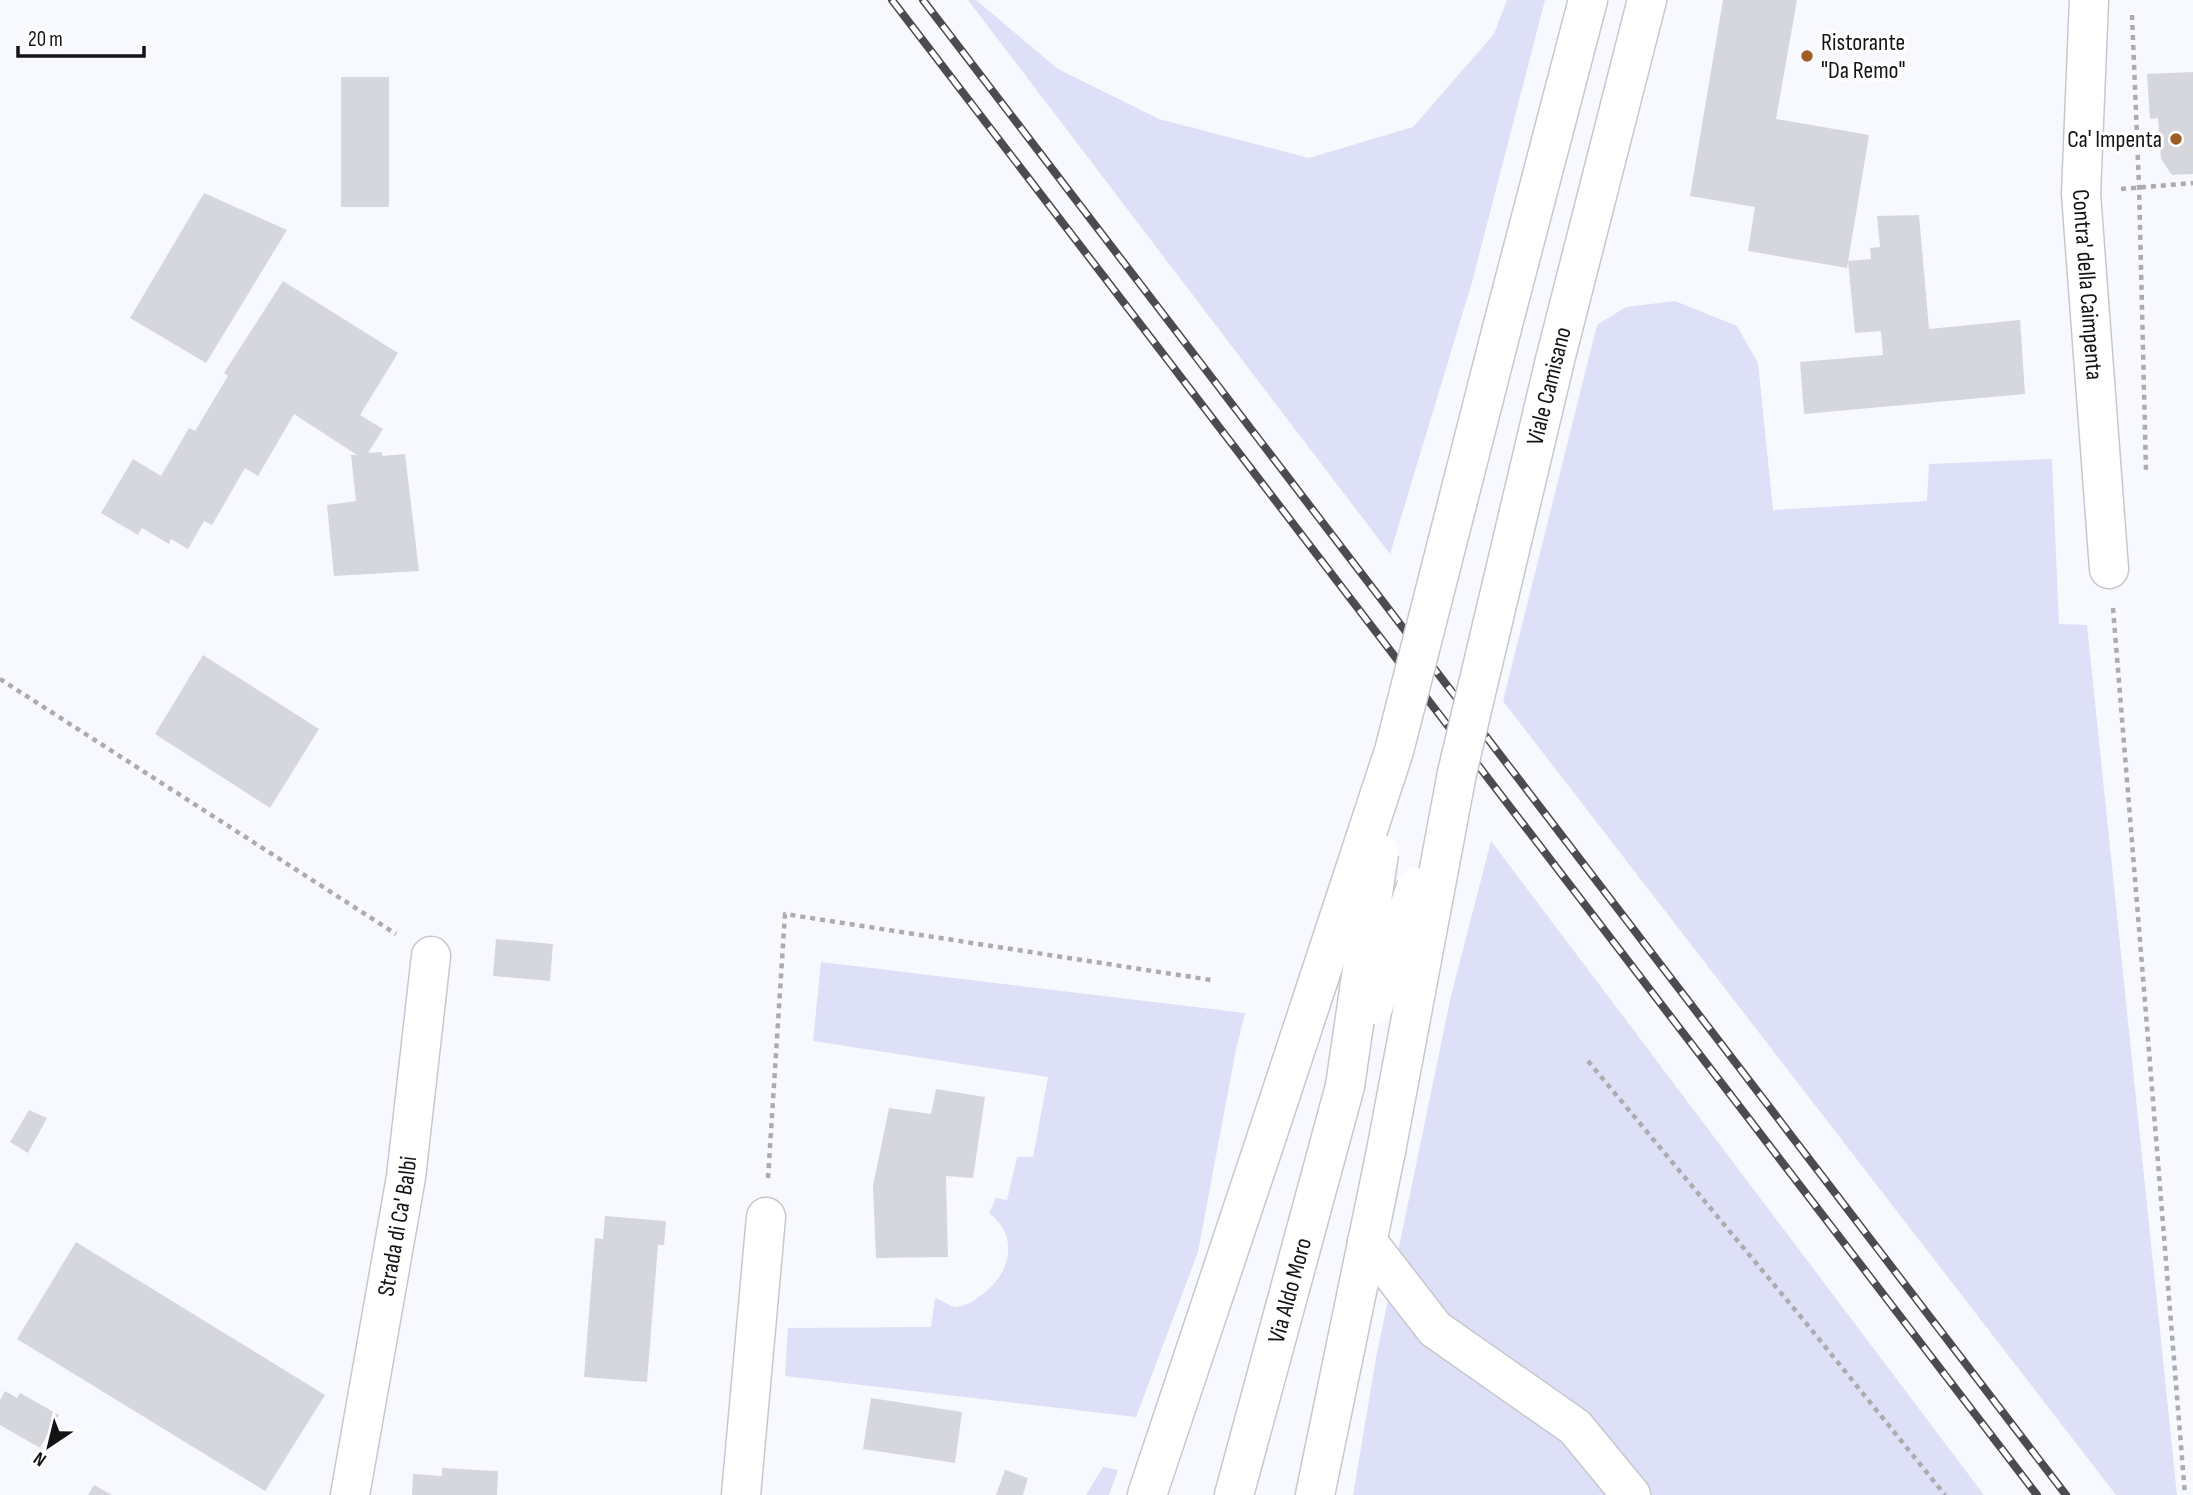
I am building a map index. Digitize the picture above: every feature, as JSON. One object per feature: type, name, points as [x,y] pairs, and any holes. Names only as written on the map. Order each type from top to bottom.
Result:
[{"type":"main road","points":[[1147,1495],[1394,751],[1588,0]]},
{"type":"main road","name":"Viale Camisano","points":[[1457,773],[1555,360],[1647,0]]},
{"type":"main road","name":"Contra' della Caimpenta","points":[[2089,0],[2081,194],[2109,569]]},
{"type":"main road","name":"Via Aldo Moro","points":[[1345,1086],[1394,751]]},
{"type":"main road","points":[[1315,1495],[1385,1151],[1457,773]]},
{"type":"main road","name":"Via Aldo Moro","points":[[1234,1495],[1345,1086],[1457,773]]},
{"type":"main road","name":"Strada di Ca' Balbi","points":[[350,1495],[406,1177],[430,956]]},
{"type":"main road","points":[[741,1495],[766,1217]]},
{"type":"main road","points":[[1367,1241],[1435,1329],[1575,1427],[1631,1495]]},
{"type":"path","points":[[2132,13],[2146,477]]},
{"type":"path","points":[[2081,194],[2139,186],[2193,183]]},
{"type":"path","points":[[2109,569],[2185,1495]]},
{"type":"path","points":[[0,679],[430,956]]},
{"type":"path","points":[[766,1217],[785,914],[1211,980]]},
{"type":"path","points":[[1588,1061],[1945,1495]]},
{"type":"shaded area","points":[[968,0],[976,0],[1058,69],[1159,119],[1309,158],[1413,127],[1494,34],[1507,0],[1545,0],[1472,282],[1390,554]]},
{"type":"shaded area","points":[[1675,301],[1737,326],[1758,363],[1773,510],[1927,501],[1929,464],[2052,459],[2059,624],[2087,625],[2177,1495],[2116,1495],[1503,701],[1597,325],[1626,307]]},
{"type":"shaded area","points":[[1491,841],[1984,1495],[1353,1495],[1376,1358],[1451,996]]},
{"type":"shaded area","points":[[821,962],[1245,1013],[1198,1252],[1136,1417],[785,1376],[788,1328],[931,1327],[935,1298],[956,1307],[961,1306],[987,1291],[996,1281],[1003,1270],[1008,1246],[1000,1223],[989,1213],[996,1198],[1007,1200],[1017,1157],[1033,1157],[1048,1077],[813,1041]]},
{"type":"shaded area","points":[[1103,1467],[1118,1470],[1109,1495],[1086,1495]]},
{"type":"building","points":[[1723,0],[1797,0],[1776,119],[1869,135],[1847,268],[1748,251],[1755,207],[1690,196]]},
{"type":"building","name":"Ca' Impenta","points":[[2193,72],[2193,174],[2172,175],[2161,159],[2158,118],[2150,119],[2147,74]]},
{"type":"building","points":[[341,77],[389,77],[389,207],[341,207]]},
{"type":"building","points":[[204,193],[287,230],[206,363],[130,318]]},
{"type":"building","points":[[1919,215],[1929,329],[2020,320],[2025,394],[1804,414],[1800,362],[1883,355],[1881,331],[1855,333],[1848,261],[1871,259],[1870,248],[1880,247],[1877,216]]},
{"type":"building","points":[[283,281],[398,353],[360,415],[383,429],[368,453],[382,452],[382,456],[405,454],[419,571],[334,576],[327,505],[356,501],[351,455],[357,455],[294,414],[258,476],[245,468],[212,525],[204,521],[188,549],[171,539],[169,544],[142,528],[138,535],[101,513],[133,459],[161,476],[189,428],[195,431],[228,376],[224,373]]},
{"type":"building","points":[[203,655],[319,729],[270,808],[155,734]]},
{"type":"building","points":[[496,939],[553,944],[550,981],[493,976]]},
{"type":"building","points":[[936,1089],[985,1097],[973,1178],[946,1176],[948,1257],[876,1258],[873,1186],[889,1108],[931,1114]]},
{"type":"building","points":[[29,1110],[47,1118],[28,1153],[10,1142]]},
{"type":"building","points":[[605,1216],[666,1221],[664,1245],[658,1245],[647,1382],[584,1377],[595,1238],[603,1239]]},
{"type":"building","points":[[76,1242],[325,1395],[265,1491],[17,1339]]},
{"type":"building","points":[[5,1391],[17,1398],[20,1393],[59,1415],[40,1448],[0,1425],[0,1400]]},
{"type":"building","points":[[871,1398],[962,1412],[955,1463],[863,1449]]},
{"type":"building","points":[[442,1468],[498,1471],[497,1495],[412,1495],[413,1474],[442,1476]]},
{"type":"building","points":[[1005,1470],[1028,1478],[1023,1495],[996,1495]]},
{"type":"building","points":[[94,1485],[112,1495],[88,1495]]},
{"type":"railway","points":[[892,0],[2037,1495]]},
{"type":"railway","points":[[923,0],[2066,1495]]},
{"type":"place","name":"Ristorante \"Da Remo\"","points":[[1807,56]]},
{"type":"place","name":"Ca' Impenta","points":[[2176,139]]}]
